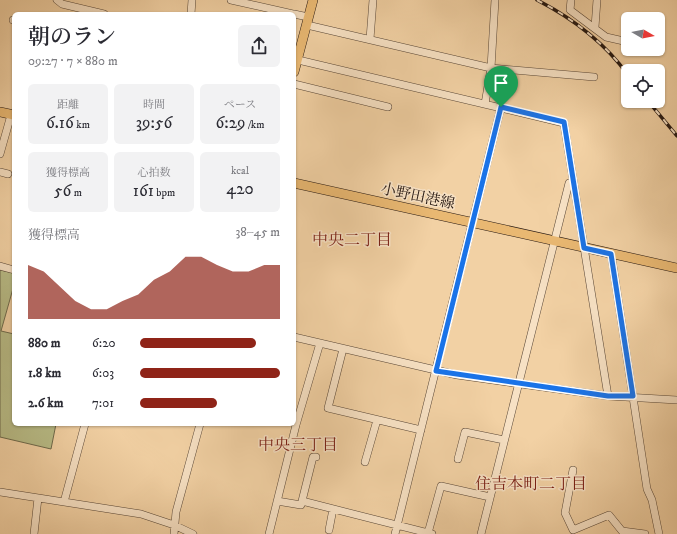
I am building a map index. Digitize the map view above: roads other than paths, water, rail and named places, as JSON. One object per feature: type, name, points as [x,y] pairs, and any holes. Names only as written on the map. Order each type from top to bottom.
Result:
[{"type":"main road","points":[[296,59],[313,0]]},
{"type":"main road","points":[[0,112],[12,115]]},
{"type":"main road","name":"小野田港線","points":[[296,183],[677,268]]},
{"type":"street","points":[[57,0],[62,4],[90,12]]},
{"type":"street","points":[[191,12],[192,0]]},
{"type":"street","points":[[231,0],[285,12]]},
{"type":"street","points":[[370,39],[373,0]]},
{"type":"street","points":[[485,104],[491,68],[495,0]]},
{"type":"street","points":[[571,0],[570,10],[606,37],[621,40]]},
{"type":"street","points":[[594,27],[597,0]]},
{"type":"street","points":[[296,15],[307,21],[370,39],[491,68],[594,77]]},
{"type":"street","points":[[296,59],[564,122],[608,396]]},
{"type":"street","points":[[296,84],[388,107]]},
{"type":"street","points":[[395,534],[501,107]]},
{"type":"street","points":[[0,154],[12,115]]},
{"type":"street","points":[[0,172],[8,174]]},
{"type":"street","points":[[481,534],[569,183],[573,182]]},
{"type":"street","points":[[611,254],[647,489],[652,500],[659,534]]},
{"type":"street","points":[[0,266],[12,269]]},
{"type":"street","points":[[296,337],[436,371],[608,396],[633,396],[677,400]]},
{"type":"street","points":[[296,419],[320,343]]},
{"type":"street","points":[[343,349],[328,408],[421,430]]},
{"type":"street","points":[[365,462],[377,420]]},
{"type":"street","points":[[64,502],[84,426]]},
{"type":"street","points":[[174,534],[176,512],[199,426]]},
{"type":"street","points":[[269,534],[294,426]]},
{"type":"street","points":[[458,459],[465,432],[504,440]]},
{"type":"street","points":[[277,501],[301,505],[313,457],[316,457]]},
{"type":"street","points":[[573,470],[565,513],[573,530],[609,515],[622,531],[645,534]]},
{"type":"street","points":[[302,501],[430,534],[440,486],[490,497]]},
{"type":"street","points":[[0,492],[141,514],[174,525],[193,534]]},
{"type":"street","points":[[34,534],[38,498]]},
{"type":"street","points":[[329,530],[334,509]]},
{"type":"railway","points":[[537,0],[563,15],[587,32],[609,52],[621,66]]},
{"type":"railway","points":[[654,108],[677,136]]},
{"type":"district","name":"中央二丁目","points":[[352,239]]},
{"type":"district","name":"中央三丁目","points":[[298,444]]},
{"type":"district","name":"住吉本町二丁目","points":[[531,483]]}]
